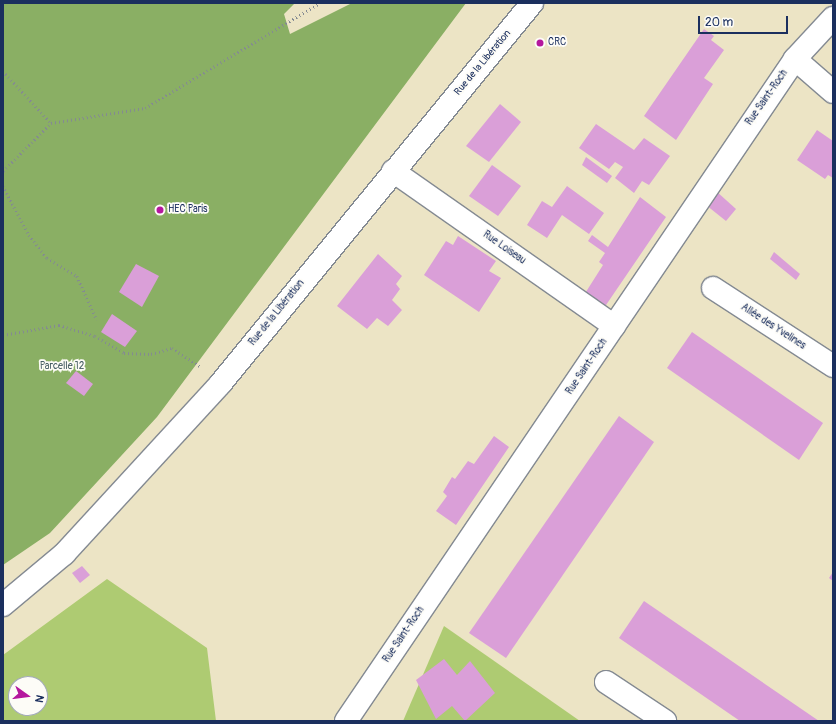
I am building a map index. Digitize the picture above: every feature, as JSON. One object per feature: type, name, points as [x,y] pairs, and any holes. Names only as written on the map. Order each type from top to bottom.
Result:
[{"type":"street","name":"Rue de la Libération","points":[[3,605],[64,554],[221,383],[532,3]]},
{"type":"street","name":"Rue Saint-Roch","points":[[346,721],[614,326],[701,194],[795,59],[833,18]]},
{"type":"street","points":[[795,59],[833,92]]},
{"type":"street","name":"Rue Loiseau","points":[[393,171],[614,326]]},
{"type":"street","name":"Allée des Yvelines","points":[[713,288],[833,366]]},
{"type":"street","points":[[606,682],[665,721]]},
{"type":"path","points":[[3,171],[51,123],[145,108],[320,3]]},
{"type":"path","points":[[3,71],[51,123]]},
{"type":"path","points":[[3,186],[29,235],[47,258],[77,276],[97,320]]},
{"type":"path","points":[[3,336],[59,325],[95,336],[124,353],[151,354],[172,348],[191,359],[221,383]]},
{"type":"green space","name":"HEC Paris","points":[[3,3],[295,3],[284,14],[290,34],[352,3],[466,3],[157,417],[50,533],[3,565]]},
{"type":"green space","points":[[107,579],[207,648],[216,721],[3,721],[3,655]]},
{"type":"green space","points":[[444,626],[580,721],[403,721]]},
{"type":"building","points":[[704,29],[714,36],[711,40],[724,50],[704,78],[713,84],[676,140],[644,116]]},
{"type":"building","points":[[500,104],[521,122],[489,162],[466,146]]},
{"type":"building","points":[[596,124],[634,150],[644,138],[670,156],[649,185],[642,181],[634,193],[615,178],[623,167],[615,162],[609,169],[579,148]]},
{"type":"building","points":[[817,130],[833,141],[833,178],[828,175],[825,179],[797,160]]},
{"type":"building","points":[[586,157],[612,176],[607,183],[582,165]]},
{"type":"building","points":[[492,165],[521,186],[498,216],[469,196]]},
{"type":"building","points":[[567,186],[604,213],[589,234],[562,215],[547,238],[527,225],[542,201],[552,207]]},
{"type":"building","points":[[716,191],[736,209],[726,221],[706,205]]},
{"type":"building","points":[[640,197],[666,217],[604,308],[584,295],[603,265],[599,262],[605,253],[588,241],[592,235],[608,247]]},
{"type":"building","points":[[458,236],[496,261],[489,271],[501,278],[479,312],[424,275],[446,241],[453,245]]},
{"type":"building","points":[[774,252],[800,274],[796,280],[770,259]]},
{"type":"building","points":[[378,254],[402,276],[396,284],[400,289],[392,300],[402,310],[388,326],[377,318],[367,329],[337,306]]},
{"type":"building","points":[[136,264],[159,276],[142,307],[119,292]]},
{"type":"building","points":[[112,314],[137,331],[125,347],[101,332]]},
{"type":"building","points":[[692,332],[823,423],[799,460],[667,368]]},
{"type":"building","points":[[76,371],[93,384],[84,396],[66,383]]},
{"type":"building","points":[[619,416],[654,442],[506,658],[469,633]]},
{"type":"building","points":[[494,436],[509,447],[456,525],[436,511],[447,496],[443,492],[452,477],[455,479],[468,461],[474,464]]},
{"type":"building","points":[[82,566],[90,575],[80,583],[72,573]]},
{"type":"building","points":[[833,572],[833,581],[829,578]]},
{"type":"building","points":[[644,601],[819,721],[740,721],[619,638]]},
{"type":"building","points":[[444,659],[457,675],[470,661],[495,693],[465,721],[452,706],[436,719],[416,680]]},
{"type":"place","name":"CRC","points":[[540,43]]},
{"type":"place","name":"HEC Paris","points":[[160,210]]},
{"type":"park label","name":"Parcelle 12","points":[[62,367]]}]
